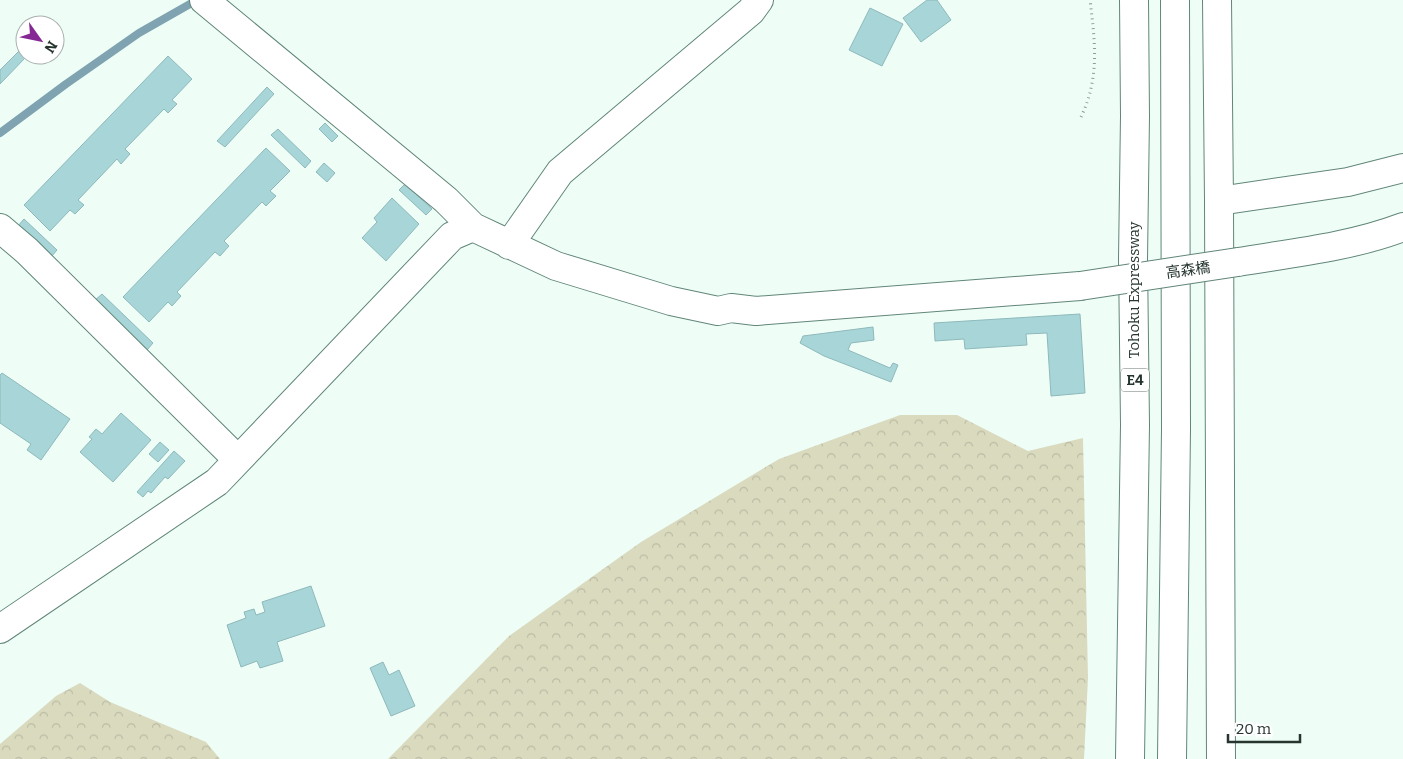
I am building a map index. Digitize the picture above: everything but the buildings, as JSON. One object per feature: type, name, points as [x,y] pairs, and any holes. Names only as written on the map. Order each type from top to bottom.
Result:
[{"type":"main road","points":[[509,245],[560,172],[751,11],[759,0]]},
{"type":"main road","name":"Tohoku Expressway","points":[[1130,759],[1135,425],[1133,259],[1134,0]]},
{"type":"main road","points":[[1172,759],[1176,429],[1175,0]]},
{"type":"main road","points":[[1217,0],[1221,759]]},
{"type":"main road","name":"高森橋","points":[[210,5],[446,200],[473,227],[556,266],[671,301],[718,311],[731,308],[756,311],[1080,286],[1238,262],[1360,240],[1403,227]]},
{"type":"main road","points":[[1219,201],[1348,182],[1403,168]]},
{"type":"main road","points":[[0,629],[217,482],[452,236],[473,227]]},
{"type":"main road","points":[[0,228],[26,251],[238,460]]},
{"type":"path","points":[[1081,117],[1088,103],[1096,67],[1090,0]]},
{"type":"green space","points":[[900,415],[957,415],[1028,451],[1083,438],[1088,678],[1084,759],[388,759],[509,636],[641,542],[779,459]]},
{"type":"green space","points":[[80,683],[110,702],[206,742],[220,759],[0,759],[0,744],[56,696]]},
{"type":"waterway","points":[[0,133],[139,33],[197,0]]}]
